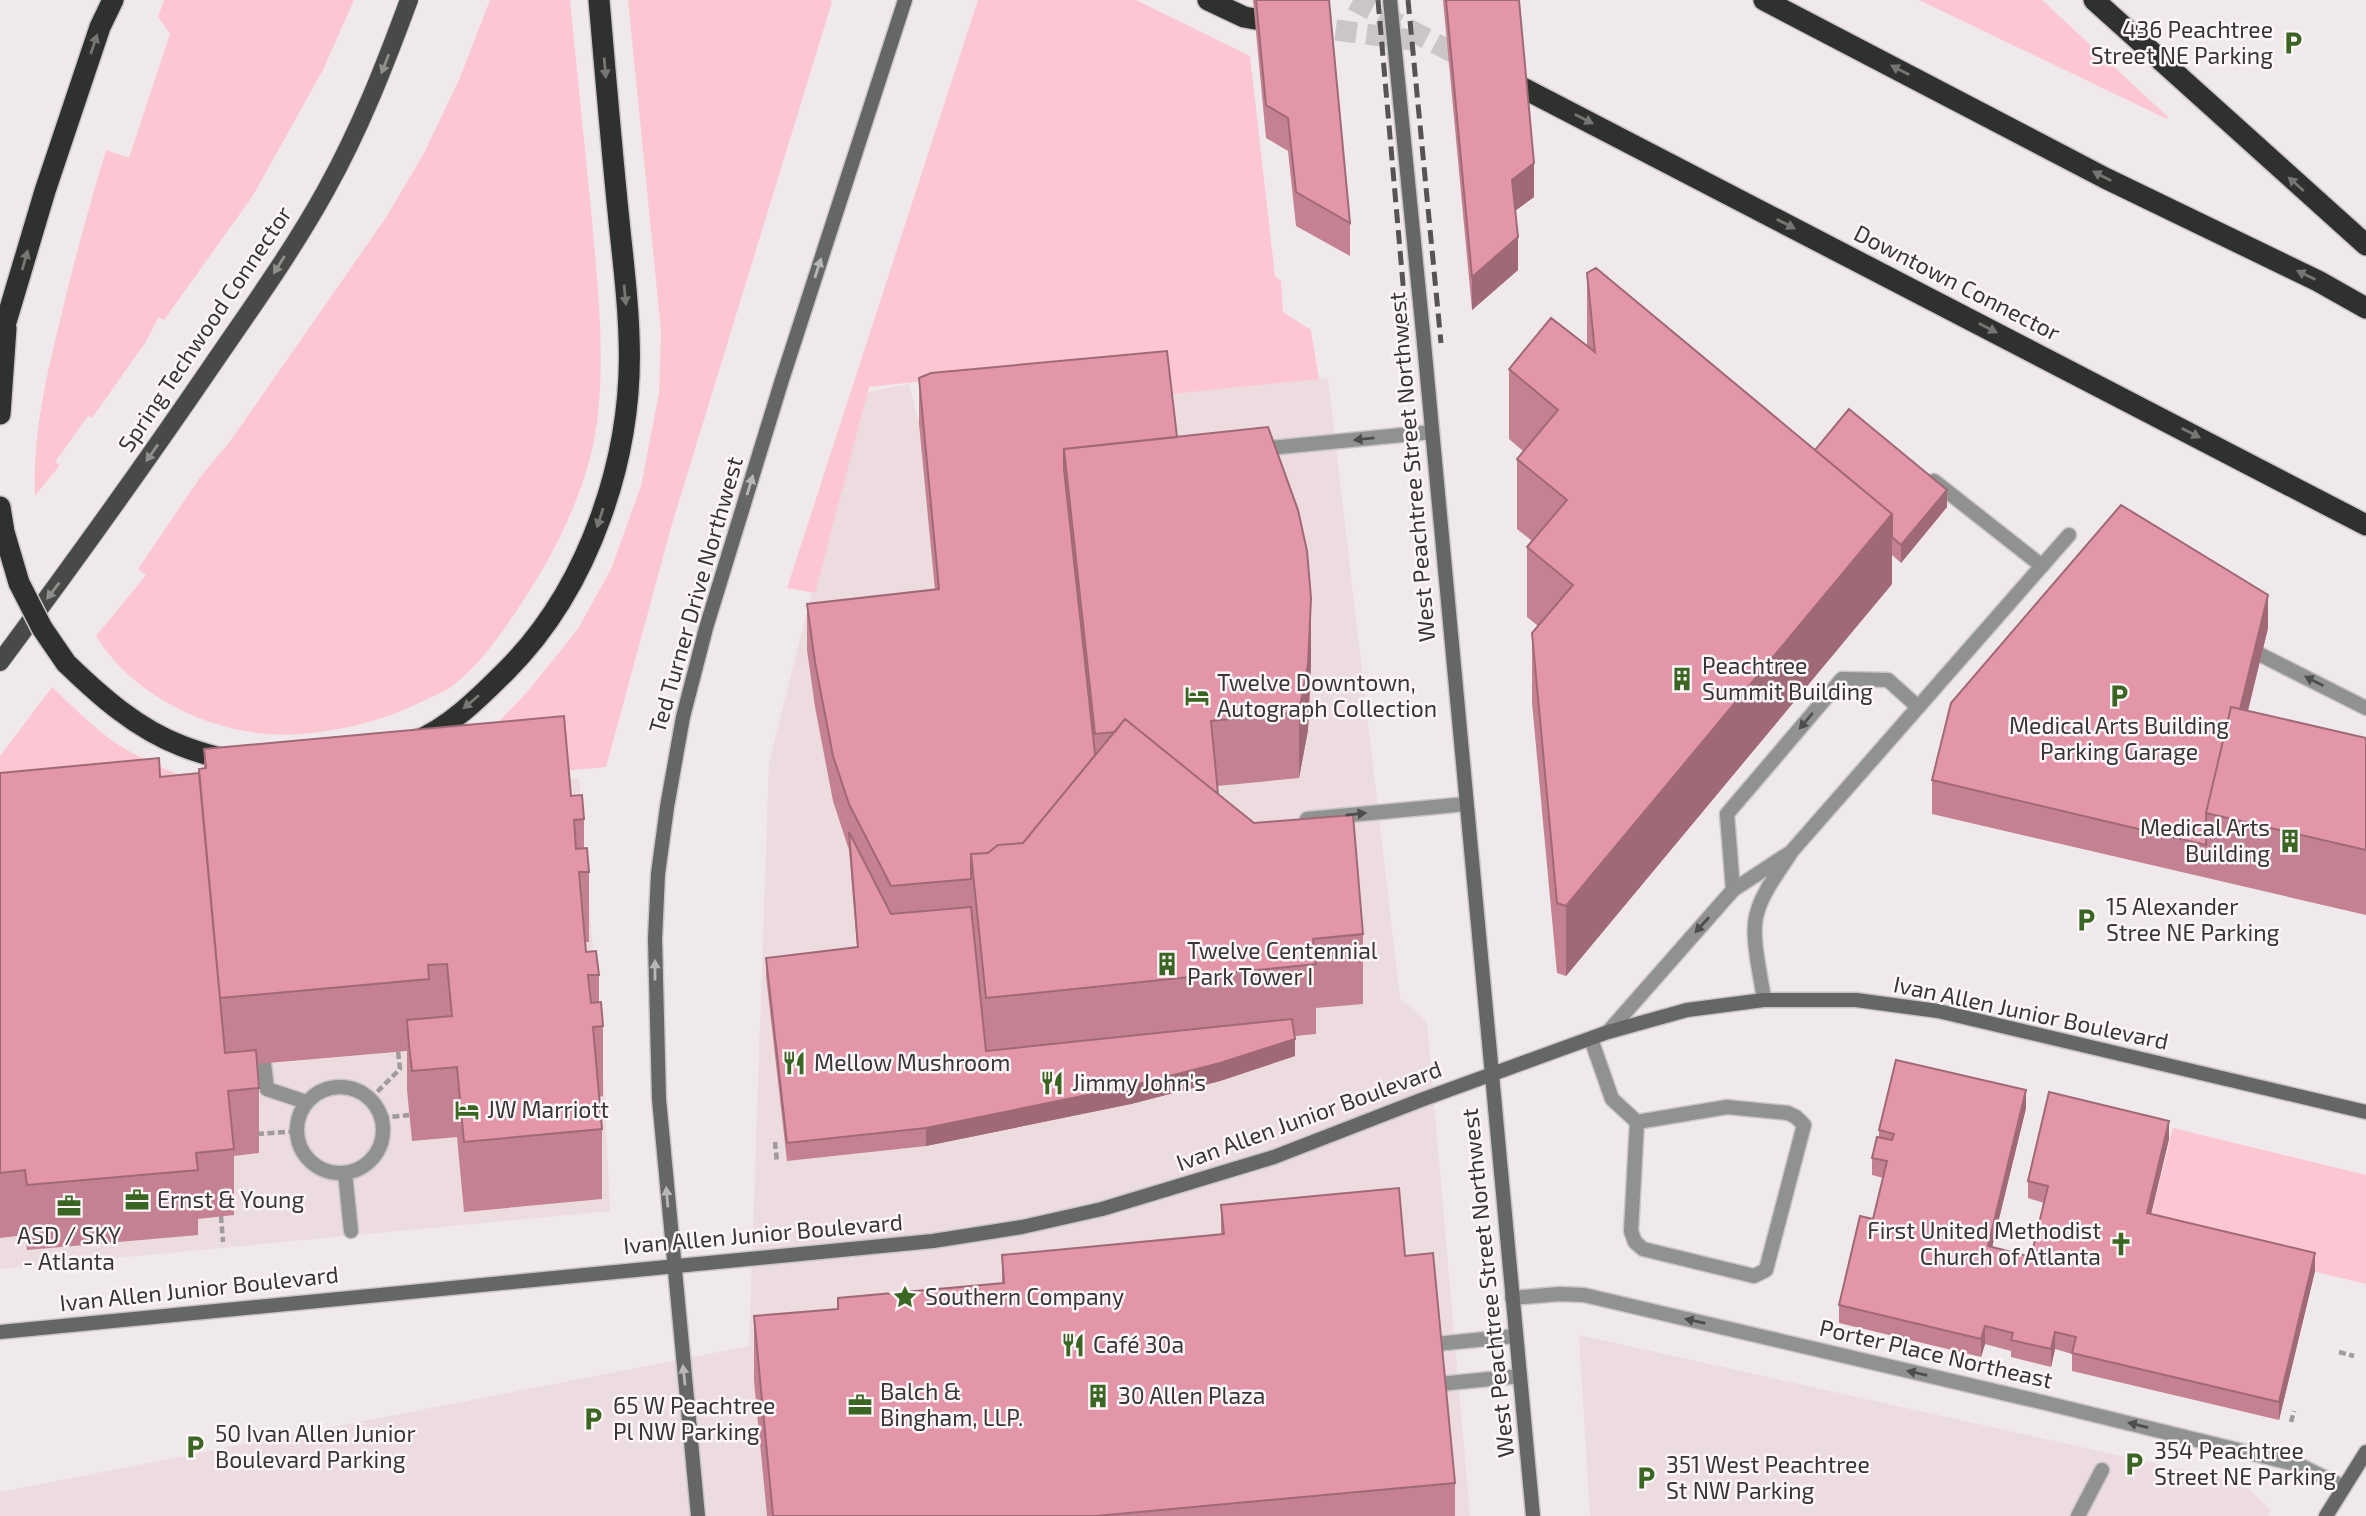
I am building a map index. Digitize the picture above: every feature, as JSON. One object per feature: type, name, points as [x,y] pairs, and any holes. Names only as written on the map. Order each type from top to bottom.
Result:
[{"type":"highway","points":[[0,414],[3,334],[45,191],[100,27],[113,0]]},
{"type":"highway","points":[[391,751],[421,739],[455,716],[520,656],[550,618],[573,578],[596,532],[617,469],[626,417],[629,339],[599,0]]},
{"type":"highway","points":[[1208,0],[1244,18],[1255,19]]},
{"type":"highway","points":[[1765,0],[2105,178],[2318,281],[2366,308]]},
{"type":"highway","points":[[2094,0],[2366,245]]},
{"type":"highway","name":"Downtown Connector","points":[[1524,88],[2366,525]]},
{"type":"highway","points":[[0,507],[4,532],[19,583],[42,628],[66,663],[93,690],[139,724],[180,746],[230,762],[254,765]]},
{"type":"main road","name":"Spring Techwood Connector","points":[[0,662],[94,537],[262,292],[319,201],[378,85],[409,0]]},
{"type":"street","name":"Ted Turner Drive Northwest","points":[[698,1516],[659,1099],[655,939],[658,874],[683,717],[740,516],[905,0]]},
{"type":"street","name":"West Peachtree Street Northwest","points":[[1390,0],[1533,1516]]},
{"type":"street","points":[[1241,451],[1432,432]]},
{"type":"street","points":[[1934,481],[2042,566]]},
{"type":"street","points":[[1764,1000],[1756,941],[1757,913],[1792,851],[2069,535]]},
{"type":"street","points":[[2261,654],[2366,708]]},
{"type":"street","points":[[1733,890],[1727,814],[1842,679],[1888,680],[1918,707]]},
{"type":"street","points":[[1294,820],[1466,804]]},
{"type":"street","points":[[1608,1032],[1733,890],[1792,851]]},
{"type":"street","name":"Ivan Allen Junior Boulevard","points":[[0,1332],[933,1241],[1022,1227],[1102,1209],[1274,1157],[1608,1032],[1687,1010],[1764,1000],[1856,1000],[1938,1011],[2366,1112]]},
{"type":"street","points":[[1591,1039],[1612,1098],[1637,1122],[1631,1231],[1635,1242],[1643,1249],[1754,1276],[1766,1269],[1804,1125],[1788,1113],[1727,1107],[1637,1122]]},
{"type":"street","points":[[264,1063],[267,1089],[306,1102]]},
{"type":"street","points":[[339,1087],[352,1088],[370,1099],[382,1118],[383,1139],[379,1151],[361,1169],[345,1173],[320,1169],[308,1160],[300,1147],[297,1130],[298,1119],[306,1102],[326,1089],[339,1087]]},
{"type":"street","points":[[345,1173],[351,1231]]},
{"type":"street","name":"Porter Place Northeast","points":[[1512,1298],[1584,1295],[2299,1465],[2344,1486]]},
{"type":"street","points":[[1436,1344],[1516,1336]]},
{"type":"street","points":[[1439,1384],[1520,1376]]},
{"type":"street","points":[[2326,1516],[2366,1452]]},
{"type":"street","points":[[2078,1516],[2102,1470]]},
{"type":"path","points":[[370,1099],[400,1069],[398,1051]]},
{"type":"path","points":[[382,1118],[409,1115]]},
{"type":"path","points":[[257,1134],[297,1130]]},
{"type":"path","points":[[775,1142],[777,1162]]},
{"type":"path","points":[[221,1216],[223,1242]]},
{"type":"path","points":[[2339,1352],[2354,1356]]},
{"type":"path","points":[[2291,1422],[2294,1411]]},
{"type":"shaded area","points":[[164,0],[354,0],[323,70],[252,197],[164,320],[159,317],[145,343],[92,418],[88,416],[55,462],[60,465],[35,496],[41,408],[76,257],[106,150],[129,158],[170,34],[158,17]]},
{"type":"shaded area","points":[[490,0],[570,0],[596,262],[601,370],[597,423],[592,448],[568,521],[531,589],[503,631],[470,670],[444,691],[377,719],[333,730],[301,734],[243,731],[186,712],[159,698],[135,680],[114,660],[96,636],[146,575],[138,569],[201,476],[231,440],[385,219],[424,153],[459,80]]},
{"type":"shaded area","points":[[628,0],[832,2],[672,524],[606,767],[392,787],[488,733],[528,691],[578,629],[611,569],[641,486],[659,393],[661,331]]},
{"type":"shaded area","points":[[978,0],[1136,0],[1250,56],[1275,276],[1281,281],[1283,312],[1311,330],[1319,379],[931,419],[925,381],[869,387],[815,593],[787,588]]},
{"type":"shaded area","points":[[1919,0],[2042,0],[2168,117],[2167,119]]},
{"type":"shaded area","points":[[1328,378],[1400,998],[1427,1022],[1470,1516],[0,1516],[0,1492],[749,1346],[769,762],[862,393],[909,384],[918,420]]},
{"type":"shaded area","points":[[52,687],[114,742],[193,781],[0,836],[0,756]]},
{"type":"shaded area","points":[[579,778],[605,1100],[610,1211],[0,1269],[0,1238],[25,1235],[27,1250],[196,1219],[220,1068],[429,1049],[593,1097],[603,1096],[0,831]]},
{"type":"shaded area","points":[[2173,1128],[2366,1175],[2366,1284],[2147,1231]]},
{"type":"shaded area","points":[[1579,1335],[2242,1483],[2271,1510],[2268,1516],[1590,1516]]},
{"type":"building","points":[[1256,0],[1329,0],[1350,223],[1296,192],[1288,118],[1266,105]]},
{"type":"building","points":[[1446,0],[1519,0],[1534,163],[1512,180],[1518,237],[1472,277]]},
{"type":"building","name":"Peachtree Summit Building","points":[[1596,268],[1892,514],[1566,906],[1557,903],[1532,633],[1573,585],[1527,547],[1567,500],[1517,459],[1558,410],[1509,369],[1551,318],[1595,352],[1587,273]]},
{"type":"building","points":[[1167,351],[1177,437],[1064,449],[1096,754],[1023,843],[998,845],[988,853],[971,854],[971,879],[891,886],[849,804],[833,756],[807,604],[939,589],[919,378],[931,373]]},
{"type":"building","points":[[1849,409],[1947,490],[1901,545],[1892,537],[1892,514],[1815,450]]},
{"type":"building","name":"Twelve Downtown, Autograph Collection","points":[[1268,427],[1298,510],[1307,551],[1311,598],[1308,664],[1299,712],[1211,721],[1218,794],[1125,719],[1115,732],[1095,734],[1064,449]]},
{"type":"building","name":"Medical Arts Building Parking Garage","points":[[2121,505],[2268,595],[2240,709],[2231,707],[2206,813],[2206,845],[1932,780],[1951,703]]},
{"type":"building","points":[[2231,707],[2366,738],[2366,850],[2206,813]]},
{"type":"building","points":[[564,716],[571,796],[582,795],[584,819],[574,820],[576,849],[587,848],[589,872],[579,872],[586,952],[596,951],[599,975],[588,975],[591,1003],[601,1002],[603,1026],[593,1027],[602,1129],[464,1142],[457,1067],[412,1071],[409,1045],[407,1020],[452,1016],[447,964],[428,965],[429,979],[220,998],[199,769],[206,768],[204,749]]},
{"type":"building","name":"Twelve Centennial Park Tower I","points":[[1125,719],[1254,823],[1353,815],[1363,934],[1313,939],[1316,964],[986,998],[971,854],[988,853],[998,845],[1023,843]]},
{"type":"building","points":[[159,758],[160,777],[199,773],[225,1053],[256,1050],[259,1088],[228,1091],[234,1149],[196,1153],[198,1170],[27,1185],[25,1170],[0,1173],[0,773]]},
{"type":"building","points":[[849,832],[891,914],[971,907],[986,1051],[1292,1019],[1295,1039],[1220,1063],[1131,1086],[926,1128],[787,1143],[766,958],[858,947]]},
{"type":"building","name":"First United Methodist Church of Atlanta","points":[[1896,1060],[2026,1090],[1988,1246],[2031,1257],[2048,1186],[2028,1181],[2049,1092],[2169,1121],[2147,1213],[2315,1253],[2279,1402],[2072,1353],[2076,1337],[2055,1332],[2051,1349],[2011,1340],[2013,1333],[1985,1326],[1981,1339],[1839,1305],[1860,1216],[1873,1219],[1887,1161],[1872,1158],[1877,1137],[1892,1140],[1894,1134],[1879,1130]]},
{"type":"building","name":"30 Allen Plaza","points":[[1399,1188],[1405,1256],[1433,1253],[1455,1483],[1096,1516],[773,1516],[754,1316],[838,1309],[838,1298],[1004,1283],[1002,1255],[1224,1234],[1221,1205]]},
{"type":"tunnel","points":[[1353,0],[1471,62]]},
{"type":"tunnel","points":[[1305,26],[1412,40]]},
{"type":"railway","points":[[1378,0],[1408,341]]},
{"type":"railway","points":[[1408,0],[1441,343]]},
{"type":"place","name":"436 Peachtree Street NE Parking","points":[[2293,43]]},
{"type":"place","name":"Peachtree Summit Building","points":[[1682,679]]},
{"type":"place","name":"Twelve Downtown, Autograph Collection","points":[[1197,696]]},
{"type":"place","name":"Medical Arts Building Parking Garage","points":[[2119,696]]},
{"type":"place","name":"Medical Arts Building","points":[[2290,841]]},
{"type":"place","name":"15 Alexander Stree NE Parking","points":[[2086,920]]},
{"type":"place","name":"Twelve Centennial Park Tower I","points":[[1167,964]]},
{"type":"place","name":"Mellow Mushroom","points":[[794,1063]]},
{"type":"place","name":"Jimmy John's","points":[[1052,1083]]},
{"type":"place","name":"JW Marriott","points":[[467,1110]]},
{"type":"place","name":"Ernst & Young","points":[[137,1200]]},
{"type":"place","name":"ASD / SKY - Atlanta","points":[[69,1206]]},
{"type":"place","name":"First United Methodist Church of Atlanta","points":[[2121,1244]]},
{"type":"place","name":"Southern Company","points":[[905,1297]]},
{"type":"place","name":"Café 30a","points":[[1073,1345]]},
{"type":"place","name":"30 Allen Plaza","points":[[1098,1396]]},
{"type":"place","name":"Balch & Bingham, LLP.","points":[[860,1405]]},
{"type":"place","name":"65 W Peachtree Pl NW Parking","points":[[593,1419]]},
{"type":"place","name":"50 Ivan Allen Junior Boulevard Parking","points":[[195,1447]]},
{"type":"place","name":"354 Peachtree Street NE Parking","points":[[2134,1464]]},
{"type":"place","name":"351 West Peachtree St NW Parking","points":[[1646,1478]]}]
